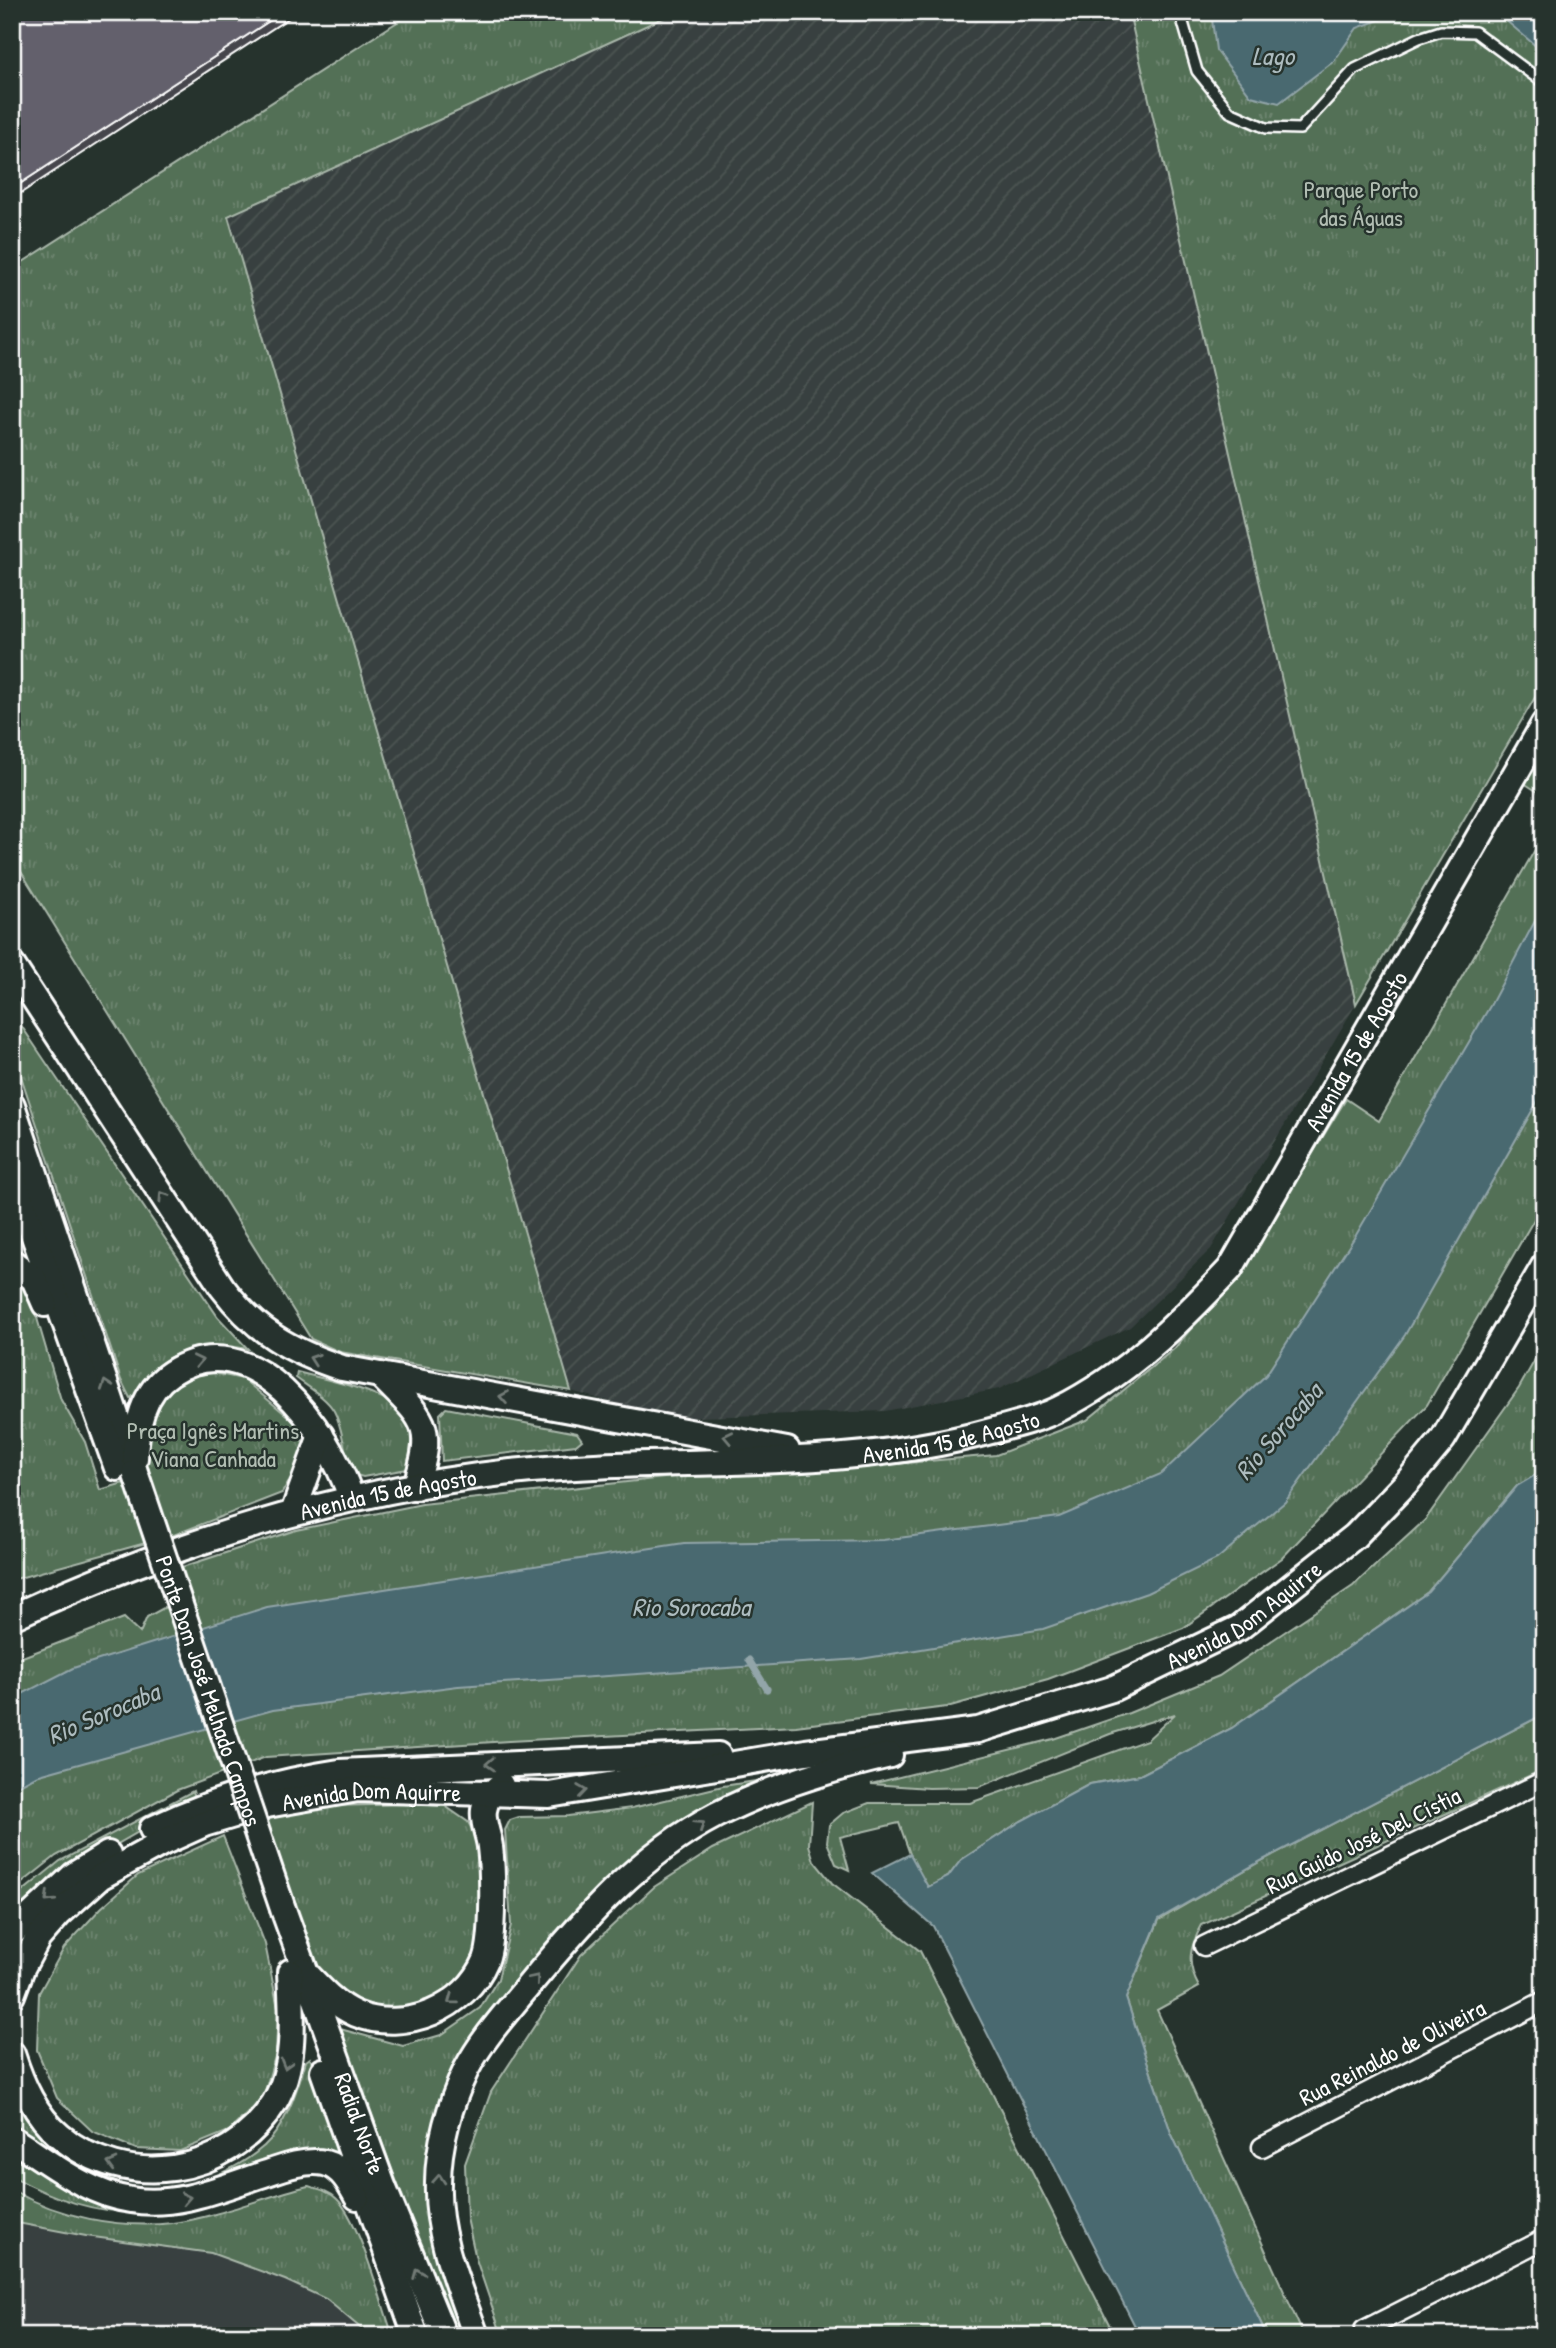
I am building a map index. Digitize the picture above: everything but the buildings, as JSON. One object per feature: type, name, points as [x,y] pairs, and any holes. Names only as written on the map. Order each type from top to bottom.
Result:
[{"type":"main road","name":"Avenida 15 de Agosto","points":[[12,1617],[76,1588],[293,1513],[351,1497],[511,1472],[887,1453],[964,1438],[1058,1410],[1113,1378],[1174,1328],[1230,1269],[1544,724]]},
{"type":"main road","points":[[12,965],[242,1313],[302,1355],[342,1368],[718,1435],[818,1457]]},
{"type":"main road","points":[[12,1105],[128,1476]]},
{"type":"main road","points":[[12,1175],[104,1435]]},
{"type":"main road","points":[[12,1262],[24,1268],[37,1286],[65,1369],[128,1476]]},
{"type":"main road","name":"Avenida Dom Aguirre","points":[[12,1995],[22,1968],[38,1938],[59,1914],[100,1877],[164,1842],[204,1824],[242,1812],[324,1793],[358,1789],[549,1795],[806,1752],[978,1730],[1112,1689],[1239,1628],[1355,1536],[1408,1481],[1443,1439],[1544,1266]]},
{"type":"main road","points":[[128,1476],[135,1433],[145,1401],[164,1377],[187,1363],[204,1358],[244,1366],[277,1385],[300,1406],[340,1467],[351,1497]]},
{"type":"main road","points":[[380,1375],[423,1421],[427,1447],[415,1487]]},
{"type":"main road","points":[[293,1513],[321,1435]]},
{"type":"main road","name":"Ponte Dom José Melhado Campos","points":[[128,1476],[277,1912]]},
{"type":"main road","points":[[476,2336],[445,2247],[438,2183],[449,2113],[467,2070],[492,2031],[593,1908],[646,1861],[714,1816],[824,1771],[925,1747],[978,1730]]},
{"type":"main road","name":"Avenida Dom Aguirre","points":[[12,1933],[74,1875],[132,1840],[187,1812],[279,1781],[339,1772],[806,1752]]},
{"type":"main road","points":[[296,1971],[355,2014],[383,2020],[412,2021],[439,2010],[467,1989],[486,1959],[491,1919],[490,1848],[483,1812],[489,1795],[503,1783],[521,1776],[560,1771],[607,1759]]},
{"type":"main road","points":[[448,1793],[471,1808],[490,1848]]},
{"type":"main road","name":"Radial Norte","points":[[277,1912],[378,2235],[416,2336]]},
{"type":"main road","points":[[12,2054],[26,2093],[38,2112],[58,2135],[78,2150],[103,2162],[152,2171],[201,2162],[243,2138],[275,2101],[293,2037],[296,1971]]},
{"type":"main road","name":"Radial Norte","points":[[296,1971],[444,2336]]},
{"type":"main road","points":[[12,2138],[81,2183],[104,2194],[132,2201],[191,2198],[277,2169],[324,2162],[348,2180],[378,2235]]},
{"type":"street","name":"Rua Guido José Del Cístia","points":[[1204,1946],[1544,1780]]},
{"type":"street","name":"Rua Reinaldo de Oliveira","points":[[1262,2147],[1544,2001]]},
{"type":"street","points":[[1364,2330],[1544,2239]]},
{"type":"lane","points":[[1180,12],[1198,71],[1230,112],[1266,128],[1300,129],[1355,69],[1419,38],[1441,31],[1475,32],[1544,83]]},
{"type":"shaded area","points":[[676,12],[1129,12],[1356,1004],[1211,1249],[1130,1327],[999,1389],[885,1411],[669,1418],[571,1391],[228,215]]},
{"type":"shaded area","points":[[12,2222],[86,2236],[211,2253],[285,2280],[326,2299],[370,2336],[12,2336]]},
{"type":"green space","points":[[413,12],[676,12],[228,216],[571,1391],[340,1352],[311,1339],[12,857],[12,269]]},
{"type":"green space","name":"Parque Porto das Águas","points":[[1129,12],[1544,12],[1544,682],[1356,1004]]},
{"type":"green space","points":[[1544,748],[1544,796],[1524,783]]},
{"type":"green space","points":[[1544,834],[1544,1202],[1427,1405],[1282,1558],[1183,1628],[1048,1679],[947,1707],[796,1726],[266,1757],[177,1790],[56,1856],[12,1891],[12,1661],[124,1618],[140,1633],[147,1617],[184,1597],[176,1569],[296,1530],[422,1504],[692,1475],[826,1470],[996,1455],[1087,1420],[1175,1348],[1246,1262],[1346,1099],[1379,1121]]},
{"type":"green space","name":"Praça Ignês Martins Viana Canhada","points":[[12,1012],[218,1317],[248,1349],[221,1346],[180,1353],[157,1367],[130,1398],[121,1380],[12,1049]]},
{"type":"green space","name":"Praça Ignês Martins Viana Canhada","points":[[12,1277],[26,1292],[37,1318],[61,1400],[85,1442],[100,1490],[144,1477],[138,1444],[165,1389],[190,1376],[214,1373],[243,1379],[296,1423],[306,1451],[282,1493],[171,1536],[12,1580]]},
{"type":"green space","points":[[1544,1344],[1544,1470],[1517,1486],[1428,1592],[1232,1728],[1140,1775],[1090,1784],[1021,1821],[961,1860],[948,1877],[927,1888],[910,1854],[899,1823],[840,1837],[849,1870],[836,1864],[827,1842],[829,1825],[843,1813],[869,1803],[970,1803],[1147,1740],[1175,1714],[1110,1734],[979,1787],[929,1788],[871,1784],[1053,1739],[1129,1713],[1219,1676],[1353,1586],[1425,1520],[1519,1388]]},
{"type":"green space","points":[[297,1372],[364,1390],[397,1407],[408,1417],[415,1430],[414,1462],[407,1469],[363,1477],[356,1475],[348,1460],[334,1411],[322,1397],[296,1378]]},
{"type":"green space","points":[[446,1408],[577,1433],[582,1440],[576,1445],[442,1461],[440,1414]]},
{"type":"green space","points":[[1544,1714],[1544,1769],[1202,1925],[1194,1941],[1191,1956],[1192,1970],[1199,1987],[1157,2010],[1304,2336],[1267,2336],[1171,2133],[1126,1998],[1159,1920],[1261,1861]]},
{"type":"green space","points":[[796,1775],[616,1873],[443,2101],[426,2164],[427,2212],[433,2251],[463,2336],[454,2336],[340,2029],[403,2046],[441,2035],[480,2008],[498,1979],[511,1925],[505,1830],[510,1820],[519,1817],[568,1816],[632,1808],[723,1786]]},
{"type":"green space","points":[[193,1791],[197,1805],[149,1826],[81,1865],[12,1920],[12,1900],[60,1861]]},
{"type":"green space","points":[[812,1802],[809,1845],[814,1861],[832,1883],[920,1951],[1115,2336],[502,2336],[476,2259],[467,2218],[465,2164],[491,2092],[581,1955],[654,1887],[713,1849]]},
{"type":"green space","points":[[330,1806],[445,1806],[468,1822],[482,1848],[479,1942],[469,1967],[447,1994],[422,2007],[391,2013],[358,2004],[317,1971],[258,1820]]},
{"type":"green space","points":[[223,1836],[265,1944],[278,2008],[276,2053],[263,2098],[229,2131],[180,2151],[136,2149],[92,2131],[57,2098],[37,2050],[39,1993],[64,1948],[101,1908],[138,1875]]},
{"type":"green space","points":[[310,2058],[349,2162],[323,2150],[297,2152],[191,2187],[147,2192],[110,2184],[75,2168],[12,2126],[12,2090],[26,2114],[44,2136],[71,2158],[98,2174],[131,2186],[151,2188],[192,2183],[231,2168],[264,2146],[285,2117],[306,2061]]},
{"type":"green space","points":[[12,2150],[153,2212],[98,2209],[45,2192],[12,2176]]},
{"type":"green space","points":[[308,2186],[331,2194],[346,2210],[362,2243],[393,2336],[370,2336],[326,2299],[285,2280],[211,2253],[86,2236],[12,2222],[12,2190],[69,2214],[110,2222],[152,2224],[207,2216]]},
{"type":"water","name":"Lago","points":[[1211,12],[1401,12],[1357,28],[1334,61],[1279,103],[1251,96],[1216,50]]},
{"type":"water","points":[[1496,12],[1544,12],[1544,53]]},
{"type":"water","name":"Rio Sorocaba","points":[[1544,904],[1544,1090],[1405,1335],[1285,1502],[1217,1559],[1147,1593],[1043,1629],[861,1659],[458,1686],[273,1710],[36,1776],[12,1789],[12,1699],[73,1668],[267,1607],[684,1543],[883,1540],[1059,1517],[1161,1474],[1266,1375],[1356,1235],[1490,1006]]},
{"type":"water","points":[[1544,1470],[1544,1714],[1261,1861],[1159,1919],[1126,1998],[1171,2133],[1267,2336],[1140,2336],[933,1926],[872,1873],[910,1854],[928,1887],[948,1877],[961,1860],[1021,1821],[1090,1784],[1140,1775],[1232,1728],[1428,1592],[1517,1486]]},
{"type":"waterway","points":[[749,1660],[767,1689]]}]
